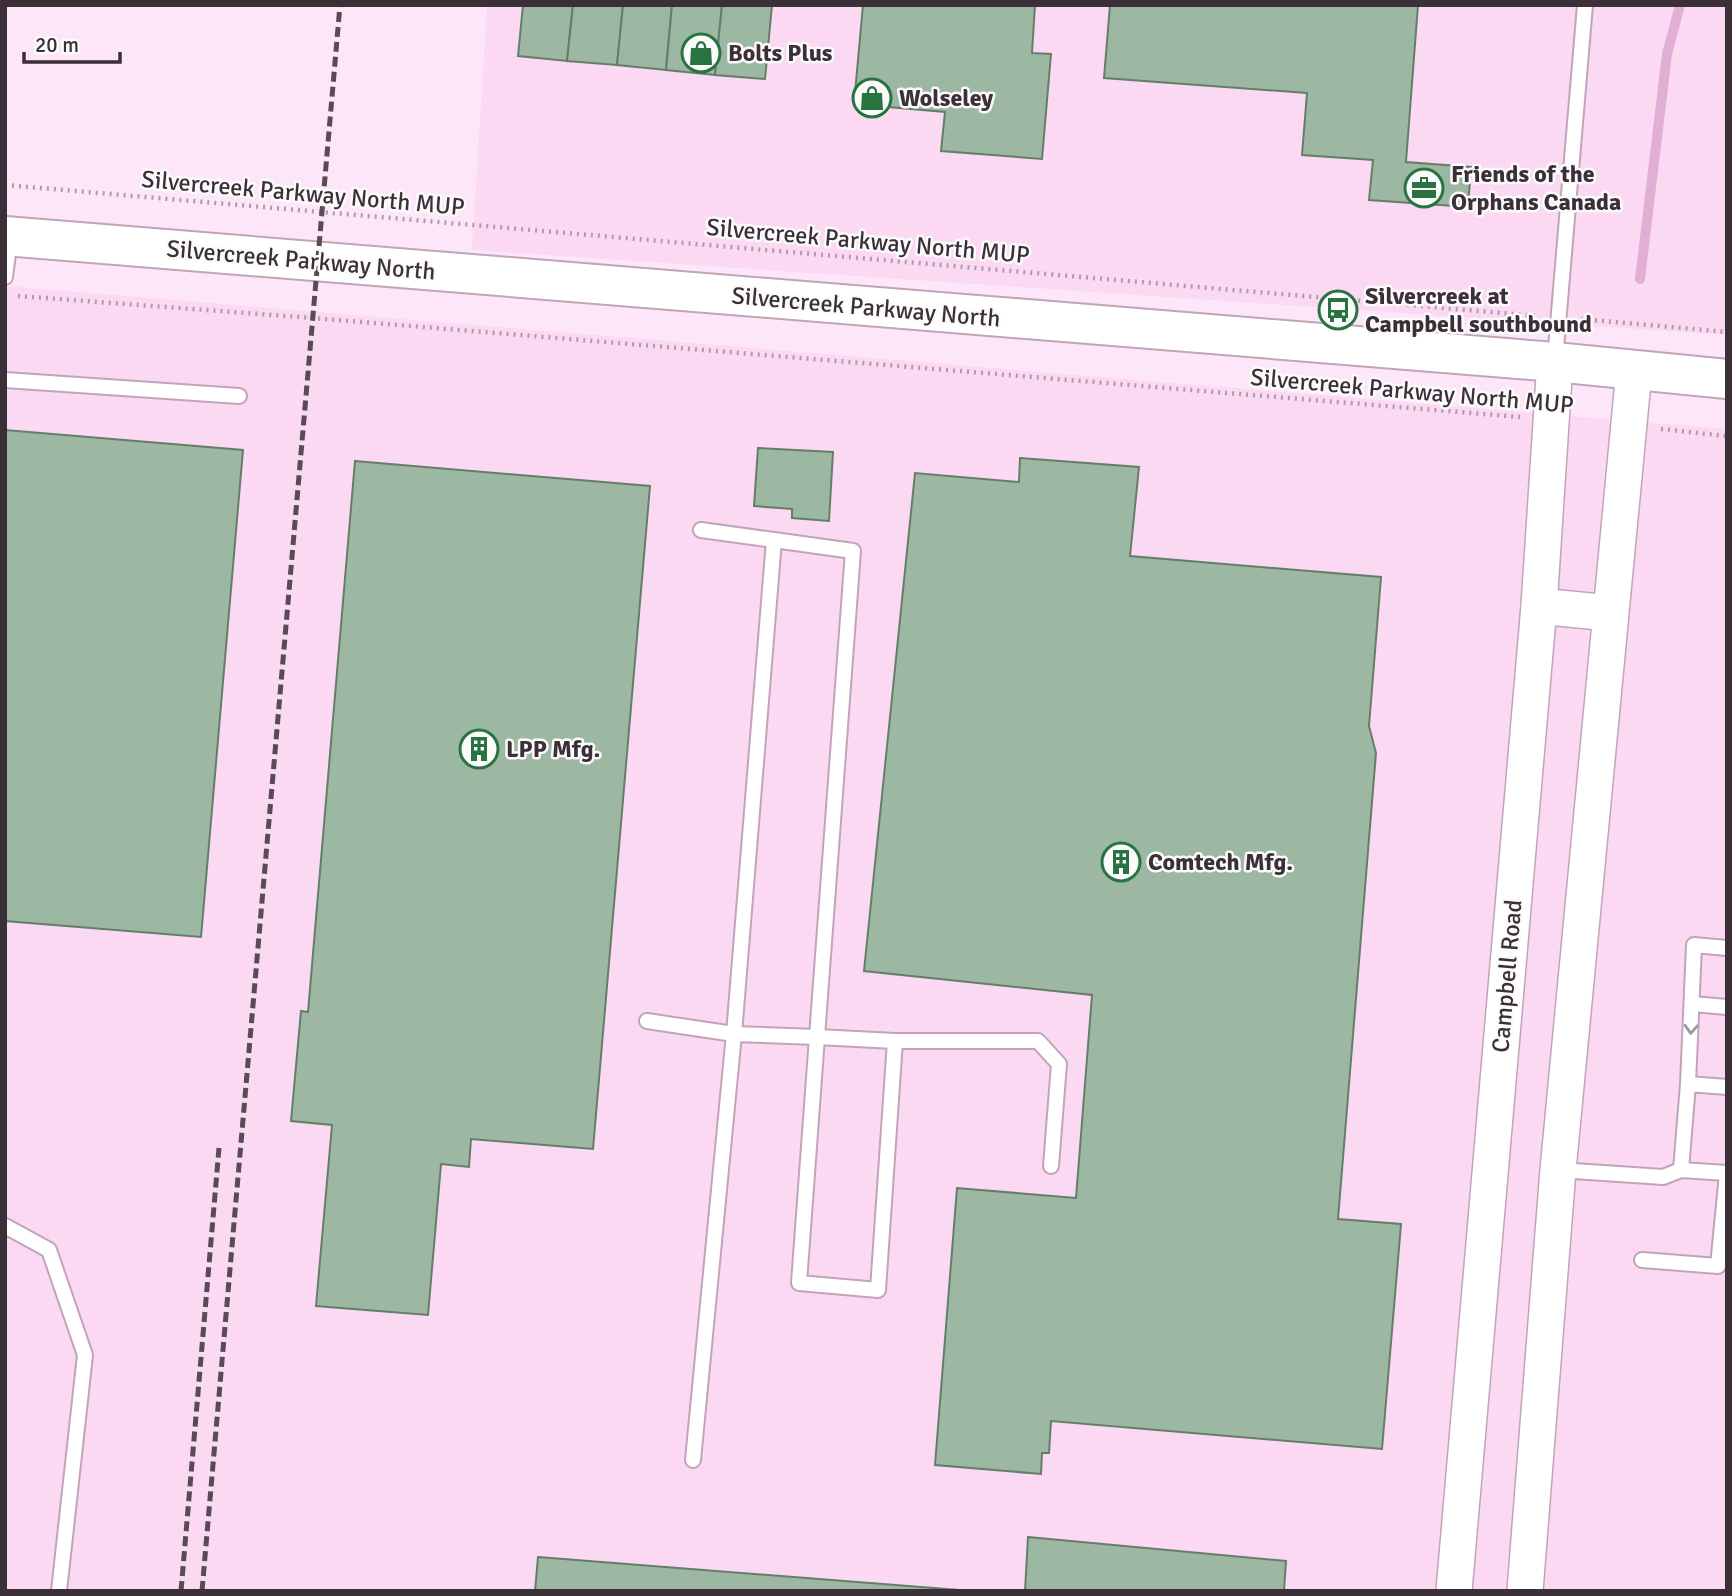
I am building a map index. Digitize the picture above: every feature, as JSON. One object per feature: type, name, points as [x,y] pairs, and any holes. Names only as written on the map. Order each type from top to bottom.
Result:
[{"type":"main road","name":"Silvercreek Parkway North","points":[[8,236],[1727,377]]},
{"type":"street","name":"Campbell Road","points":[[1454,1591],[1539,606],[1555,362]]},
{"type":"street","points":[[1525,1591],[1558,1170],[1634,371]]},
{"type":"street","points":[[1539,606],[1610,612]]},
{"type":"lane","points":[[1555,362],[1585,5]]},
{"type":"lane","points":[[5,277],[8,236]]},
{"type":"lane","points":[[5,380],[239,396]]},
{"type":"lane","points":[[701,530],[853,551],[799,1283],[878,1290],[895,1041]]},
{"type":"lane","points":[[694,1460],[734,1034],[774,540]]},
{"type":"lane","points":[[1681,1170],[1694,945],[1727,948]]},
{"type":"lane","points":[[1692,1004],[1727,1007]]},
{"type":"lane","points":[[647,1021],[734,1034],[895,1041],[1038,1041],[1059,1064],[1051,1166]]},
{"type":"lane","points":[[1688,1084],[1727,1087]]},
{"type":"lane","points":[[1558,1170],[1663,1177],[1681,1170],[1727,1173],[1718,1266],[1642,1260]]},
{"type":"lane","points":[[5,1226],[50,1250],[85,1354],[59,1591]]},
{"type":"path","name":"Silvercreek Parkway North MUP","points":[[5,185],[1727,332]]},
{"type":"path","name":"Silvercreek Parkway North MUP","points":[[5,295],[1552,420]]},
{"type":"path","points":[[1628,426],[1727,436]]},
{"type":"shaded area","points":[[487,5],[1727,5],[1727,335],[472,250]]},
{"type":"shaded area","points":[[5,286],[1727,429],[1727,1591],[5,1591]]},
{"type":"building","points":[[523,5],[573,5],[567,61],[518,56]]},
{"type":"building","points":[[573,5],[623,5],[617,65],[567,61]]},
{"type":"building","points":[[623,5],[672,5],[666,70],[617,65]]},
{"type":"building","points":[[672,5],[722,5],[715,75],[666,70]]},
{"type":"building","points":[[722,5],[772,5],[765,79],[715,75]]},
{"type":"building","points":[[863,5],[1035,5],[1032,53],[1051,54],[1042,159],[941,151],[945,112],[854,104]]},
{"type":"building","points":[[1110,5],[1418,5],[1406,162],[1471,167],[1468,207],[1369,200],[1373,160],[1302,155],[1307,93],[1104,78]]},
{"type":"building","points":[[5,430],[243,450],[201,937],[5,921]]},
{"type":"building","points":[[758,448],[833,452],[829,521],[792,518],[792,509],[754,506]]},
{"type":"building","name":"Comtech Mfg.","points":[[1020,458],[1139,467],[1130,556],[1381,577],[1369,726],[1376,753],[1338,1219],[1401,1224],[1382,1449],[1051,1421],[1049,1453],[1042,1453],[1041,1474],[935,1465],[957,1188],[1076,1198],[1092,995],[864,971],[915,473],[1019,482]]},
{"type":"building","name":"LPP Mfg.","points":[[355,461],[650,486],[593,1149],[471,1139],[469,1167],[441,1164],[428,1315],[316,1306],[332,1125],[291,1121],[301,1011],[308,1012]]},
{"type":"building","points":[[1028,1537],[1286,1561],[1284,1591],[1025,1591]]},
{"type":"building","points":[[538,1557],[972,1591],[535,1591]]},
{"type":"waterway","points":[[1640,279],[1667,54],[1680,5]]},
{"type":"railway","points":[[202,1591],[340,5]]},
{"type":"railway","points":[[181,1591],[219,1148]]},
{"type":"place","name":"Bolts Plus","points":[[701,53]]},
{"type":"place","name":"Wolseley","points":[[872,98]]},
{"type":"place","name":"Friends of the Orphans Canada","points":[[1424,188]]},
{"type":"place","name":"Silvercreek at Campbell southbound","points":[[1338,310]]},
{"type":"place","name":"LPP Mfg.","points":[[479,749]]},
{"type":"place","name":"Comtech Mfg.","points":[[1121,862]]}]
